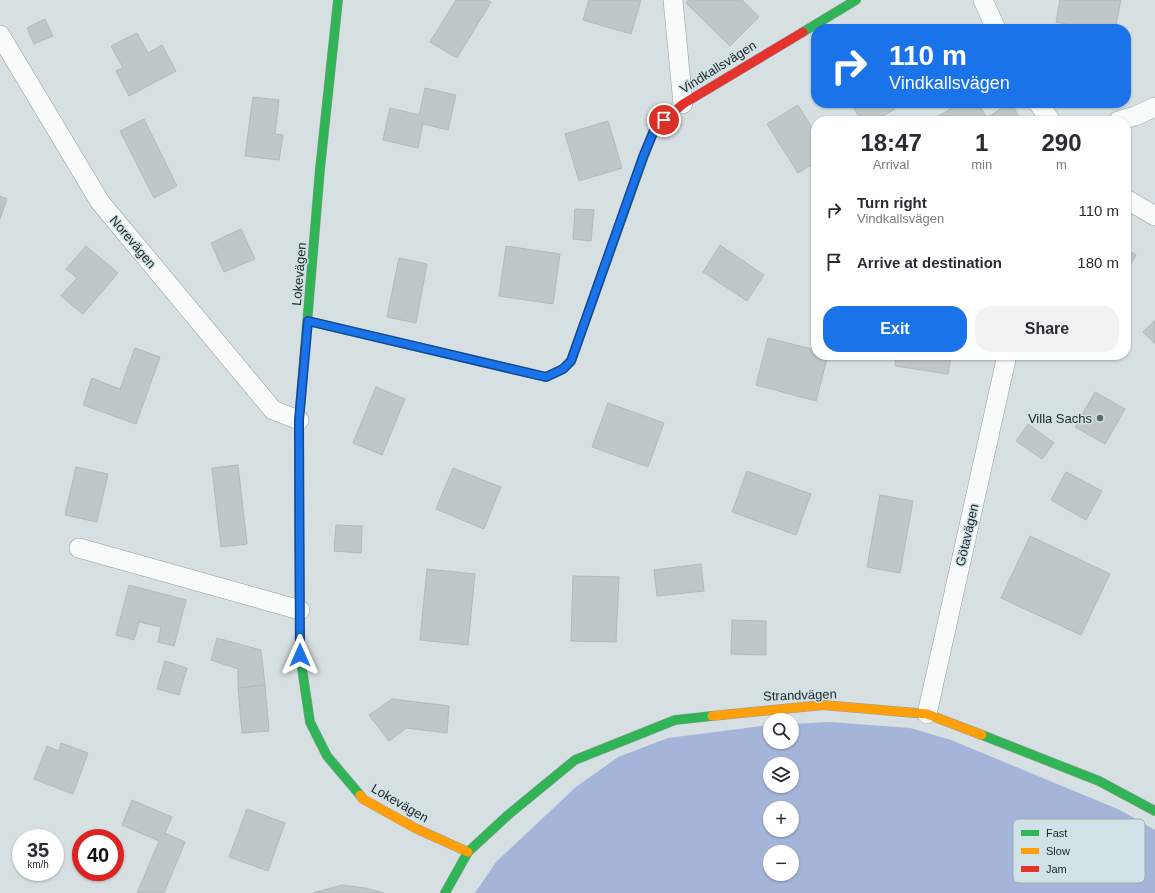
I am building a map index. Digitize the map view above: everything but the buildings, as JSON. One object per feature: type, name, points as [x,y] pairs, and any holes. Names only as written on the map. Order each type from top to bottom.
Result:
[{"type":"street","name":"Lokevägen","points":[[338,0],[320,169],[299,420],[300,655],[310,722],[326,756],[363,799],[415,828],[468,852]]},
{"type":"street","points":[[673,0],[683,104]]},
{"type":"street","name":"Vindkallsvägen","points":[[816,24],[856,0]]},
{"type":"street","points":[[983,0],[994,24]]},
{"type":"street","name":"Vindkallsvägen","points":[[308,321],[546,377],[563,369],[571,361],[643,157],[655,128],[683,104],[811,27]]},
{"type":"street","name":"Norevägen","points":[[0,35],[100,202],[273,410],[299,420]]},
{"type":"street","points":[[1131,117],[1155,107]]},
{"type":"street","points":[[1131,202],[1155,216]]},
{"type":"street","name":"Götavägen","points":[[927,714],[1006,360]]},
{"type":"street","points":[[79,548],[300,610]]},
{"type":"street","name":"Strandvägen","points":[[445,893],[468,852],[508,815],[575,760],[675,720],[768,709],[823,705],[927,714],[1099,781],[1155,811]]},
{"type":"water","points":[[830,722],[910,728],[951,740],[1120,810],[1136,819],[1013,819],[1013,883],[1145,883],[1145,824],[1155,830],[1155,893],[475,893],[496,862],[576,787],[618,757],[668,738],[763,726],[763,749],[799,749],[799,724]]},
{"type":"traffic: fast","points":[[305,348],[320,169],[338,0]]},
{"type":"traffic: fast","points":[[816,24],[856,0]]},
{"type":"traffic: fast","points":[[803,32],[811,27]]},
{"type":"traffic: fast","points":[[308,321],[546,377],[563,369],[571,361],[645,153]]},
{"type":"traffic: fast","points":[[299,498],[300,655],[310,722],[327,756],[360,795]]},
{"type":"traffic: fast","points":[[445,893],[468,852],[508,815],[575,760],[675,720],[712,716]]},
{"type":"traffic: fast","points":[[982,735],[1099,781],[1155,811]]},
{"type":"traffic: slow","points":[[712,716],[823,705],[927,714],[982,735]]},
{"type":"traffic: slow","points":[[360,795],[363,799],[415,828],[468,852]]},
{"type":"traffic: jam","points":[[645,153],[655,128],[683,104],[803,32]]},
{"type":"traffic: jam","points":[[299,498],[299,420],[305,348]]},
{"type":"place","name":"Villa Sachs","points":[[1100,418]]},
{"type":"route","points":[[300,655],[299,420],[308,321],[546,377],[563,369],[571,361],[643,157],[655,128],[664,120]]}]
